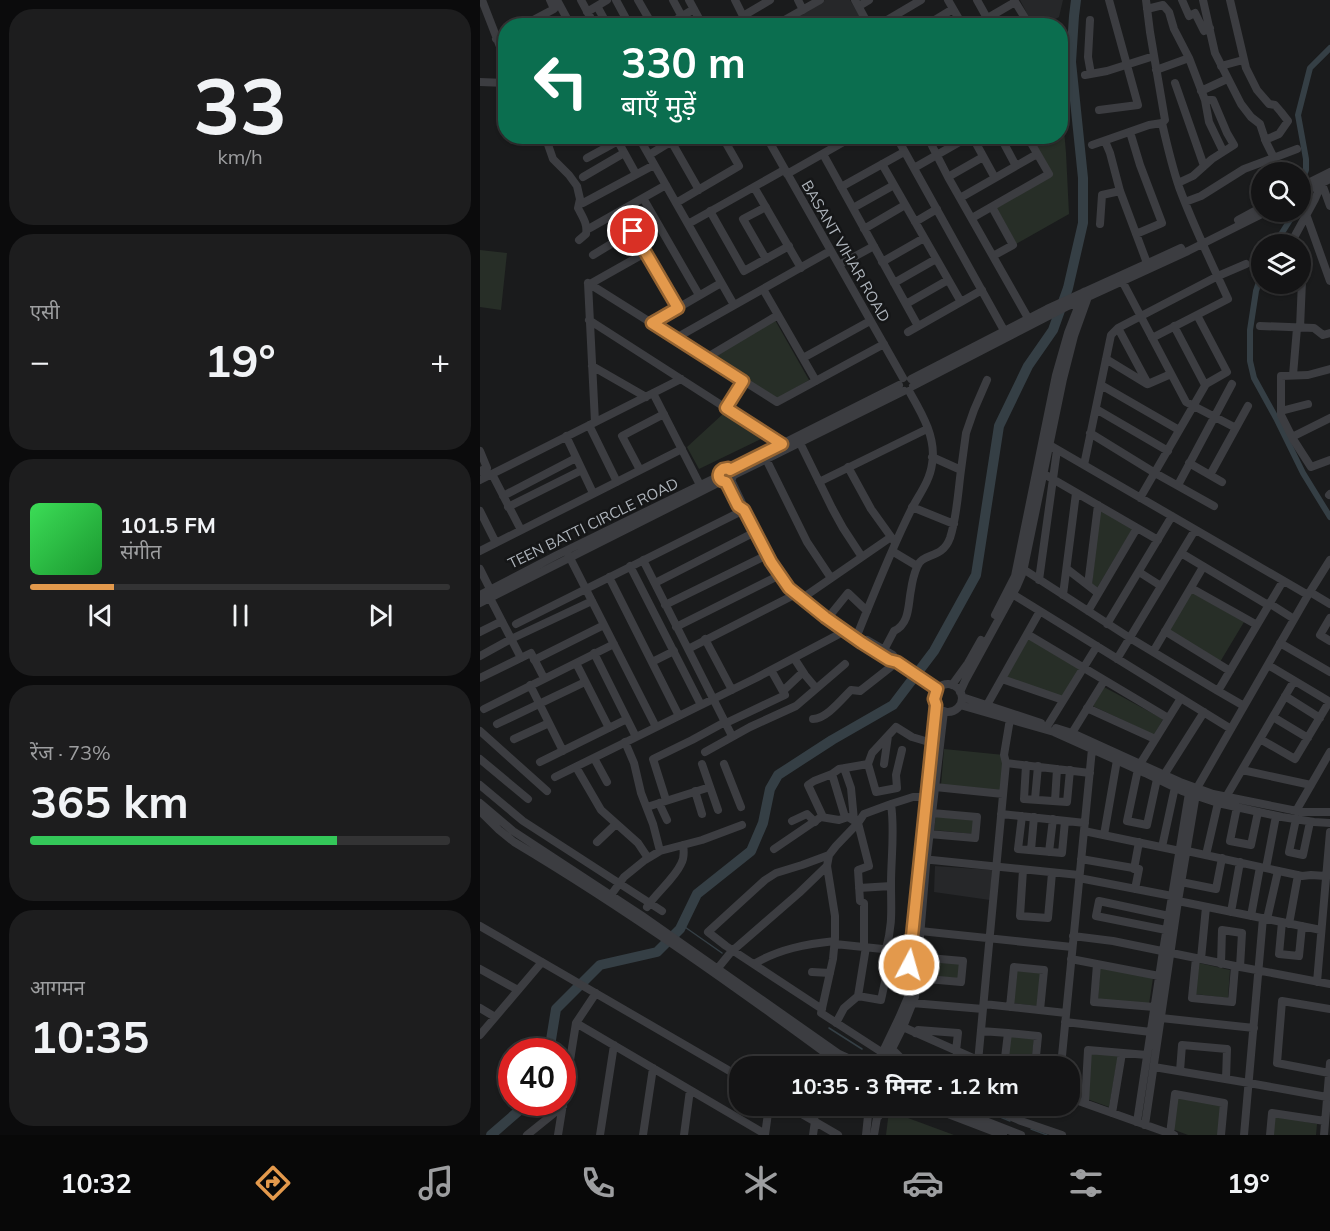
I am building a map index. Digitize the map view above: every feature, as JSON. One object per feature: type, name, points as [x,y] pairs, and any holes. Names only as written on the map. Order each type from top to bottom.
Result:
[{"type":"street","points":[[482,0],[498,44]]},
{"type":"street","points":[[533,18],[555,3],[569,0]]},
{"type":"street","points":[[581,0],[590,18]]},
{"type":"street","points":[[587,12],[607,0]]},
{"type":"street","points":[[616,0],[625,18]]},
{"type":"street","points":[[638,0],[648,18]]},
{"type":"street","points":[[673,0],[682,16]]},
{"type":"street","points":[[689,0],[699,18]]},
{"type":"street","points":[[735,0],[743,16],[765,1]]},
{"type":"street","points":[[798,0],[803,9]]},
{"type":"street","points":[[788,18],[820,0]]},
{"type":"street","points":[[865,18],[857,3],[869,0]]},
{"type":"street","points":[[891,18],[921,0]]},
{"type":"street","points":[[948,0],[958,18]]},
{"type":"street","points":[[976,0],[987,18],[1015,1],[1025,18]]},
{"type":"street","points":[[1099,110],[1138,105],[1109,0]]},
{"type":"street","points":[[1182,0],[1189,16],[1195,13],[1204,31],[1210,28]]},
{"type":"street","points":[[1203,0],[1215,53],[1242,104],[1251,117],[1260,124],[1265,140],[1275,158]]},
{"type":"street","points":[[1230,0],[1246,68],[1257,90],[1269,104],[1275,105],[1288,121],[1279,134],[1265,140]]},
{"type":"street","points":[[555,3],[565,18]]},
{"type":"street","points":[[1092,145],[1165,120],[1146,4],[1163,5],[1189,58],[1205,100],[1213,100],[1233,145],[1186,180],[1178,183]]},
{"type":"street","points":[[597,6],[604,18]]},
{"type":"street","points":[[679,18],[694,9]]},
{"type":"street","points":[[938,18],[953,9]]},
{"type":"street","points":[[1090,20],[1088,75],[1154,56]]},
{"type":"street","points":[[1156,70],[1189,58]]},
{"type":"street","points":[[1221,66],[1243,60]]},
{"type":"street","points":[[1201,91],[1227,79]]},
{"type":"street","points":[[480,82],[498,83]]},
{"type":"street","points":[[1174,83],[1204,166]]},
{"type":"street","points":[[1152,338],[1228,299],[1185,202],[1169,157],[1161,123]]},
{"type":"street","points":[[1130,132],[1162,223],[1136,234]]},
{"type":"street","points":[[1105,141],[1120,191],[1148,263]]},
{"type":"street","points":[[548,144],[553,159],[577,186],[580,199],[578,208],[587,230],[579,240]]},
{"type":"street","points":[[587,158],[609,144]]},
{"type":"street","points":[[620,144],[636,174]]},
{"type":"street","points":[[643,144],[734,305]]},
{"type":"street","points":[[649,155],[666,144]]},
{"type":"street","points":[[673,144],[699,190]]},
{"type":"street","points":[[676,203],[739,166],[729,144]]},
{"type":"street","name":"BASANT VIHAR ROAD","points":[[770,144],[923,416],[933,446],[932,457]]},
{"type":"street","points":[[688,224],[754,187],[840,144]]},
{"type":"street","points":[[900,144],[1006,334]]},
{"type":"street","points":[[931,144],[1028,318]]},
{"type":"street","points":[[914,168],[957,144]]},
{"type":"street","points":[[976,144],[995,178]]},
{"type":"street","points":[[1004,144],[1016,166]]},
{"type":"street","points":[[972,218],[1049,174],[1031,144]]},
{"type":"street","points":[[1185,202],[1201,196],[1244,169],[1297,149]]},
{"type":"street","points":[[841,187],[904,152]]},
{"type":"street","points":[[583,177],[624,153]]},
{"type":"street","points":[[823,154],[918,326]]},
{"type":"street","points":[[960,198],[1037,154]]},
{"type":"street","points":[[948,177],[983,157]]},
{"type":"street","points":[[882,164],[961,302]]},
{"type":"street","points":[[583,203],[654,165]]},
{"type":"street","points":[[1311,206],[1322,180],[1330,172]]},
{"type":"street","points":[[1322,180],[1330,206]]},
{"type":"street","points":[[853,208],[894,184]]},
{"type":"street","points":[[590,228],[666,185]]},
{"type":"street","points":[[754,187],[801,268]]},
{"type":"street","points":[[1100,224],[1102,195],[1120,191]]},
{"type":"street","points":[[643,198],[699,296]]},
{"type":"street","points":[[864,229],[905,205]]},
{"type":"street","points":[[766,207],[743,219],[766,259]]},
{"type":"street","points":[[992,207],[1013,245],[993,256]]},
{"type":"street","points":[[915,222],[937,209]]},
{"type":"street","points":[[710,212],[744,272],[789,246]]},
{"type":"street","points":[[1121,279],[1148,263],[1201,241],[1251,213]]},
{"type":"street","points":[[593,255],[654,218]]},
{"type":"street","points":[[656,727],[568,554],[800,442],[1046,313],[1251,219]]},
{"type":"street","points":[[1309,222],[1330,281]]},
{"type":"street","points":[[633,231],[678,308]]},
{"type":"street","points":[[882,262],[924,238]]},
{"type":"street","points":[[839,265],[874,246]]},
{"type":"street","points":[[676,338],[830,251]]},
{"type":"street","points":[[617,482],[592,423],[588,283],[590,284],[645,253]]},
{"type":"street","points":[[894,283],[936,259]]},
{"type":"street","points":[[1084,465],[1111,335],[1118,328],[1246,264]]},
{"type":"street","points":[[1121,279],[1186,402],[1236,428]]},
{"type":"street","points":[[906,304],[948,280]]},
{"type":"street","points":[[652,323],[721,282]]},
{"type":"street","points":[[590,284],[777,402],[884,344]]},
{"type":"street","points":[[763,289],[816,381]]},
{"type":"street","points":[[908,332],[982,290]]},
{"type":"street","points":[[1293,375],[1301,294]]},
{"type":"street","points":[[1006,334],[1028,318],[1068,306],[1081,296]]},
{"type":"street","points":[[936,705],[944,711],[954,710],[961,698],[964,681],[1010,592],[1020,567],[1050,445],[1056,375],[1081,296]]},
{"type":"street","points":[[706,358],[778,315]]},
{"type":"street","points":[[1140,498],[1205,385],[1227,372],[1197,315]]},
{"type":"street","points":[[589,320],[782,444]]},
{"type":"street","points":[[802,358],[870,321]]},
{"type":"street","points":[[1174,326],[1205,385]]},
{"type":"street","points":[[1260,326],[1314,328],[1323,335],[1330,333]]},
{"type":"street","points":[[1118,328],[1148,384]]},
{"type":"street","points":[[1106,359],[1148,384]]},
{"type":"street","points":[[592,366],[650,395],[664,414],[700,485]]},
{"type":"street","points":[[1330,369],[1308,375],[1281,376],[1281,415],[1292,436],[1311,467],[1330,460]]},
{"type":"street","points":[[1148,384],[1171,374]]},
{"type":"street","points":[[480,480],[681,379]]},
{"type":"street","points":[[884,650],[894,631],[904,623],[917,566],[921,561],[944,550],[948,542],[954,524],[966,434],[987,380]]},
{"type":"street","points":[[726,408],[743,381]]},
{"type":"street","points":[[1178,485],[1233,384]]},
{"type":"street","points":[[727,478],[782,444],[906,385]]},
{"type":"street","points":[[1101,385],[1179,430]]},
{"type":"street","points":[[1281,411],[1308,404]]},
{"type":"street","points":[[1210,475],[1248,406]]},
{"type":"street","points":[[1096,409],[1168,451]]},
{"type":"street","points":[[640,470],[622,436],[664,414]]},
{"type":"street","points":[[1292,436],[1330,418]]},
{"type":"street","points":[[819,482],[927,429]]},
{"type":"street","points":[[1090,434],[1214,506]]},
{"type":"street","points":[[566,436],[593,494]]},
{"type":"street","points":[[800,442],[843,528],[862,556]]},
{"type":"street","points":[[1050,445],[1283,581],[1330,604]]},
{"type":"street","points":[[1039,580],[1053,479],[1050,445]]},
{"type":"street","points":[[1020,567],[1050,445]]},
{"type":"street","points":[[480,551],[682,449]]},
{"type":"street","points":[[480,452],[487,468],[480,471]]},
{"type":"street","points":[[856,639],[893,544],[925,484],[932,465],[932,457],[961,470]]},
{"type":"street","points":[[503,496],[576,458]]},
{"type":"street","points":[[766,459],[791,513],[831,578]]},
{"type":"street","points":[[1190,463],[1222,482]]},
{"type":"street","points":[[848,468],[893,544],[917,566]]},
{"type":"street","points":[[508,507],[582,470]]},
{"type":"street","points":[[492,474],[520,530]]},
{"type":"street","points":[[1044,474],[1158,540]]},
{"type":"street","points":[[727,478],[767,555],[789,588],[827,619],[935,687],[952,685],[957,687],[961,698],[1010,719],[1054,732],[1117,760],[1139,767]]},
{"type":"street","name":"TEEN BATTI CIRCLE ROAD","points":[[480,595],[490,593],[568,554],[700,485],[727,478]]},
{"type":"street","points":[[1063,595],[1076,493]]},
{"type":"street","points":[[1088,585],[1098,506]]},
{"type":"street","points":[[912,507],[954,524]]},
{"type":"street","points":[[516,624],[744,510]]},
{"type":"street","points":[[480,511],[496,543]]},
{"type":"street","points":[[1107,624],[1172,516]]},
{"type":"street","points":[[1088,611],[1137,528]]},
{"type":"street","points":[[1117,659],[1195,530]]},
{"type":"street","points":[[655,584],[755,532]]},
{"type":"street","points":[[688,648],[799,596],[831,578],[862,556],[893,544]]},
{"type":"street","points":[[1181,553],[1294,619]]},
{"type":"street","points":[[665,605],[767,555]]},
{"type":"street","points":[[643,560],[732,736]]},
{"type":"street","points":[[1141,1123],[1154,1067],[1167,952],[1194,792],[1330,560]]},
{"type":"street","points":[[630,566],[701,705]]},
{"type":"street","points":[[1020,567],[1107,624],[1244,706]]},
{"type":"street","points":[[1153,652],[1203,567]]},
{"type":"street","points":[[480,569],[520,658]]},
{"type":"street","points":[[1067,569],[1098,593]]},
{"type":"street","points":[[1138,572],[1161,586]]},
{"type":"street","points":[[676,627],[780,575]]},
{"type":"street","points":[[609,577],[679,716]]},
{"type":"street","points":[[1218,691],[1283,581]]},
{"type":"street","points":[[1191,588],[1257,625]]},
{"type":"street","points":[[1010,592],[1231,729]]},
{"type":"street","points":[[952,685],[968,663],[1010,592]]},
{"type":"street","points":[[480,603],[490,593]]},
{"type":"street","points":[[827,619],[848,593],[867,610]]},
{"type":"street","points":[[480,656],[592,601]]},
{"type":"street","points":[[987,705],[1040,611]]},
{"type":"street","points":[[1330,618],[1320,635],[1330,641]]},
{"type":"street","points":[[480,632],[502,621]]},
{"type":"street","points":[[534,660],[604,624]]},
{"type":"street","points":[[555,777],[732,690],[845,631]]},
{"type":"street","points":[[1165,631],[1230,671]]},
{"type":"street","points":[[1027,634],[1168,718]]},
{"type":"street","points":[[705,639],[732,690]]},
{"type":"street","points":[[856,639],[866,639],[893,655],[897,662]]},
{"type":"street","points":[[1280,643],[1330,672]]},
{"type":"street","points":[[484,709],[614,644]]},
{"type":"street","points":[[1048,725],[1097,646]]},
{"type":"street","points":[[652,662],[674,651]]},
{"type":"street","points":[[480,678],[531,653],[544,678]]},
{"type":"street","points":[[594,653],[636,737]]},
{"type":"street","points":[[794,658],[802,672],[816,688]]},
{"type":"street","points":[[813,719],[818,719],[832,709],[851,690],[860,691],[897,662]]},
{"type":"street","points":[[576,663],[609,728]]},
{"type":"street","points":[[705,752],[750,726],[796,706],[845,664]]},
{"type":"street","points":[[1260,739],[1295,759],[1330,702],[1268,665]]},
{"type":"street","points":[[667,820],[653,759],[725,722],[785,695],[771,670]]},
{"type":"street","points":[[783,691],[802,672]]},
{"type":"street","points":[[1002,679],[1063,700]]},
{"type":"street","points":[[497,724],[585,681]]},
{"type":"street","points":[[1072,733],[1104,681]]},
{"type":"street","points":[[1226,797],[1294,681]]},
{"type":"street","points":[[530,686],[563,751]]},
{"type":"street","points":[[883,1056],[903,1027],[915,997],[914,954],[920,931],[923,860],[932,813],[935,687]]},
{"type":"street","points":[[1285,696],[1320,718]]},
{"type":"street","points":[[961,698],[1072,733],[1139,767],[1161,777],[1194,792],[1218,803],[1276,816],[1296,815],[1330,811],[1330,822],[1310,822],[1296,815],[1226,797],[1194,792],[1175,787],[1161,777]]},
{"type":"street","points":[[1181,698],[1139,767],[1127,821],[1148,825],[1161,777],[1204,712]]},
{"type":"street","points":[[1087,708],[1155,740]]},
{"type":"street","points":[[887,1056],[908,997],[923,860],[944,711]]},
{"type":"street","points":[[1273,717],[1308,738]]},
{"type":"street","points":[[540,762],[627,719]]},
{"type":"street","points":[[979,1056],[1002,814],[1006,763],[1004,755],[1010,719]]},
{"type":"street","points":[[514,739],[549,723]]},
{"type":"street","points":[[902,750],[896,775],[897,789],[876,792],[868,764],[872,753],[896,728],[912,737],[932,743]]},
{"type":"street","points":[[481,735],[547,791]]},
{"type":"street","points":[[884,764],[888,736]]},
{"type":"street","points":[[625,742],[634,763],[660,851]]},
{"type":"street","points":[[1062,1056],[1092,748]]},
{"type":"street","points":[[1310,822],[1303,855],[1289,852],[1296,815],[1330,752]]},
{"type":"street","points":[[594,758],[608,782]]},
{"type":"street","points":[[480,759],[528,798]]},
{"type":"street","points":[[1104,836],[1117,760]]},
{"type":"street","points":[[1006,763],[1090,772]]},
{"type":"street","points":[[702,764],[717,810]]},
{"type":"street","points":[[724,764],[741,807]]},
{"type":"street","points":[[819,820],[808,785],[839,769],[868,764]]},
{"type":"street","points":[[1026,765],[1024,798],[1035,800],[1067,802],[1070,770]]},
{"type":"street","points":[[1035,800],[1038,766]]},
{"type":"street","points":[[576,767],[601,810],[638,843],[648,858]]},
{"type":"street","points":[[822,1010],[708,932],[765,880],[776,873],[828,855],[836,846],[852,820],[851,788],[844,768]]},
{"type":"street","points":[[1055,801],[1058,769]]},
{"type":"street","points":[[1242,770],[1311,785]]},
{"type":"street","points":[[832,774],[869,866],[858,870],[860,901],[864,903],[865,947],[858,996],[844,1008],[836,1023]]},
{"type":"street","points":[[480,785],[523,821],[662,911]]},
{"type":"street","points":[[647,807],[710,787]]},
{"type":"street","points":[[1162,847],[1175,787]]},
{"type":"street","points":[[695,791],[702,814]]},
{"type":"street","points":[[792,821],[807,814],[819,820],[852,820],[891,804],[932,793],[1003,794]]},
{"type":"street","points":[[480,802],[513,831],[611,895],[829,1056]]},
{"type":"street","points":[[1206,855],[1218,803]]},
{"type":"street","points":[[858,996],[881,1000],[892,920],[893,820],[891,804]]},
{"type":"street","points":[[1237,807],[1230,841],[1251,845],[1257,812]]},
{"type":"street","points":[[480,811],[514,842],[640,917]]},
{"type":"street","points":[[929,834],[975,838],[977,818],[932,813]]},
{"type":"street","points":[[1002,814],[1065,821],[1104,836],[1298,875],[1326,876]]},
{"type":"street","points":[[1022,816],[1018,849],[1062,853],[1065,821]]},
{"type":"street","points":[[1251,916],[1276,816]]},
{"type":"street","points":[[1031,850],[1034,817]]},
{"type":"street","points":[[1049,852],[1053,819]]},
{"type":"street","points":[[774,849],[819,820]]},
{"type":"street","points":[[597,842],[616,824]]},
{"type":"street","points":[[611,895],[624,877],[660,851],[742,825]]},
{"type":"street","points":[[1317,982],[1330,832]]},
{"type":"street","points":[[1134,868],[1139,842]]},
{"type":"street","points":[[640,917],[682,864],[683,845]]},
{"type":"street","points":[[1141,1123],[1150,1032],[1159,976],[1167,952],[1166,930],[1169,915],[1181,882],[1183,851]]},
{"type":"street","points":[[828,855],[827,866],[835,916],[835,942],[821,1013],[894,1056]]},
{"type":"street","points":[[1181,882],[1216,889],[1222,858]]},
{"type":"street","points":[[1081,859],[1138,870],[1135,889]]},
{"type":"street","points":[[923,860],[1079,877],[1206,907],[1321,930]]},
{"type":"street","points":[[1231,912],[1240,862]]},
{"type":"street","points":[[718,968],[733,951],[827,866]]},
{"type":"street","points":[[1023,870],[1020,916],[1048,918],[1052,873]]},
{"type":"street","points":[[1244,1135],[1265,919],[1278,871]]},
{"type":"street","points":[[1298,875],[1279,954],[1299,956],[1302,926]]},
{"type":"street","points":[[859,888],[891,886]]},
{"type":"street","points":[[1166,930],[1096,916],[1099,901],[1169,915]]},
{"type":"street","points":[[1206,907],[1192,998],[1232,1002],[1242,933],[1222,930],[1221,964]]},
{"type":"street","points":[[480,926],[729,1071]]},
{"type":"street","points":[[920,931],[1072,947]]},
{"type":"street","points":[[1073,936],[1113,941],[1330,984]]},
{"type":"street","points":[[754,964],[767,956],[793,947],[835,942],[963,961],[961,982],[916,978]]},
{"type":"street","points":[[686,950],[718,968],[843,1056]]},
{"type":"street","points":[[1071,959],[1159,976]]},
{"type":"street","points":[[480,1035],[542,962]]},
{"type":"street","points":[[1097,964],[1094,1002],[1154,1007]]},
{"type":"street","points":[[1010,1007],[1014,967],[1044,970],[1040,1010]]},
{"type":"street","points":[[480,969],[518,990]]},
{"type":"street","points":[[812,972],[830,973]]},
{"type":"street","points":[[574,1038],[576,1023],[594,992]]},
{"type":"street","points":[[1329,1073],[1277,1063],[1282,1001],[1330,1010]]},
{"type":"street","points":[[912,1003],[1040,1010],[1066,1018],[1150,1032]]},
{"type":"street","points":[[480,1008],[495,1017]]},
{"type":"street","points":[[1161,1018],[1254,1028]]},
{"type":"street","points":[[576,1023],[765,1134],[768,1116]]},
{"type":"street","points":[[903,1027],[966,1056]]},
{"type":"street","points":[[915,1033],[918,1030],[958,1033],[956,1051]]},
{"type":"street","points":[[981,1030],[1038,1036],[1036,1056]]},
{"type":"street","points":[[1005,1056],[1008,1033]]},
{"type":"street","points":[[600,1135],[614,1045]]},
{"type":"street","points":[[1180,1071],[1182,1045],[1227,1049],[1226,1079]]},
{"type":"street","points":[[1085,1104],[1088,1050],[1147,1055]]},
{"type":"street","points":[[887,1051],[890,1056]]},
{"type":"street","points":[[1112,1113],[1122,1053]]},
{"type":"street","points":[[1324,1135],[1330,1063]]},
{"type":"street","points":[[1154,1067],[1327,1097]]},
{"type":"street","points":[[643,1135],[653,1068]]},
{"type":"street","points":[[684,1135],[690,1090]]},
{"type":"street","points":[[1080,1102],[1172,1134],[1176,1094],[1224,1103],[1221,1135]]},
{"type":"street","points":[[1270,1135],[1272,1113],[1325,1121]]},
{"type":"street","points":[[527,1135],[551,1116]]},
{"type":"street","points":[[558,1135],[561,1116]]},
{"type":"street","points":[[806,1116],[838,1135]]},
{"type":"street","points":[[866,1135],[869,1116]]},
{"type":"street","points":[[953,1116],[1003,1135]]},
{"type":"street","points":[[972,1116],[1021,1135]]},
{"type":"street","points":[[1010,1116],[1062,1135]]},
{"type":"street","points":[[874,1135],[877,1118]]},
{"type":"street","points":[[813,1135],[815,1121]]},
{"type":"shaded area","points":[[825,0],[850,0],[861,18],[797,18]]},
{"type":"shaded area","points":[[1020,0],[1063,0],[1057,18],[1029,18]]},
{"type":"shaded area","points":[[1035,144],[1065,144],[1069,214],[1016,244],[995,208],[1052,175]]},
{"type":"shaded area","points":[[480,250],[507,253],[501,310],[480,307]]},
{"type":"shaded area","points":[[775,320],[809,380],[777,399],[712,356]]},
{"type":"shaded area","points":[[724,413],[761,439],[699,469],[687,447]]},
{"type":"shaded area","points":[[1100,508],[1133,528],[1097,588],[1092,584]]},
{"type":"shaded area","points":[[1191,591],[1244,622],[1220,662],[1168,631]]},
{"type":"shaded area","points":[[1028,638],[1080,669],[1063,697],[1005,678]]},
{"type":"shaded area","points":[[1104,687],[1163,719],[1154,735],[1093,706]]},
{"type":"shaded area","points":[[944,749],[1004,755],[1000,792],[941,785]]},
{"type":"shaded area","points":[[936,815],[975,819],[973,834],[934,830]]},
{"type":"shaded area","points":[[935,866],[992,870],[990,900],[934,892]]},
{"type":"shaded area","points":[[923,959],[961,963],[959,979],[921,975]]},
{"type":"shaded area","points":[[1199,963],[1230,970],[1228,998],[1195,994]]},
{"type":"shaded area","points":[[1100,968],[1153,978],[1149,1004],[1098,1000]]},
{"type":"shaded area","points":[[1017,970],[1041,972],[1037,1006],[1013,1003]]},
{"type":"shaded area","points":[[1011,1036],[1034,1039],[1032,1056],[1008,1056]]},
{"type":"shaded area","points":[[1091,1053],[1118,1056],[1109,1107],[1087,1099]]},
{"type":"shaded area","points":[[1177,1097],[1222,1104],[1219,1135],[1188,1135],[1172,1129]]},
{"type":"shaded area","points":[[888,1116],[903,1116],[954,1135],[886,1135]]},
{"type":"shaded area","points":[[1275,1116],[1317,1124],[1316,1135],[1273,1135]]},
{"type":"waterway","points":[[551,1038],[556,1009],[600,965],[657,952],[680,929],[697,894],[751,851],[763,823],[770,789],[778,775],[832,740],[893,705],[934,651],[976,575],[999,426],[1028,366],[1053,330],[1068,288],[1083,223],[1083,178],[1071,62],[1076,0]]},
{"type":"waterway","points":[[1306,162],[1298,115],[1310,68],[1330,48]]},
{"type":"waterway","points":[[1281,234],[1289,222]]},
{"type":"waterway","points":[[1256,294],[1250,330],[1250,361],[1254,378],[1303,473],[1330,517]]},
{"type":"waterway","points":[[682,925],[722,953]]},
{"type":"waterway","points":[[829,1028],[862,1049]]},
{"type":"waterway","points":[[491,1135],[513,1116]]},
{"type":"waterway","points":[[998,1116],[1010,1121]]},
{"type":"waterway","points":[[1031,1129],[1047,1135]]},
{"type":"route","points":[[633,231],[678,308],[652,323],[743,381],[726,408],[782,444],[730,470],[725,468],[719,473],[719,477],[726,482],[738,506],[744,510],[771,562],[789,588],[801,599],[862,643],[889,660],[897,662],[937,689],[934,699],[936,705],[909,965]]}]
